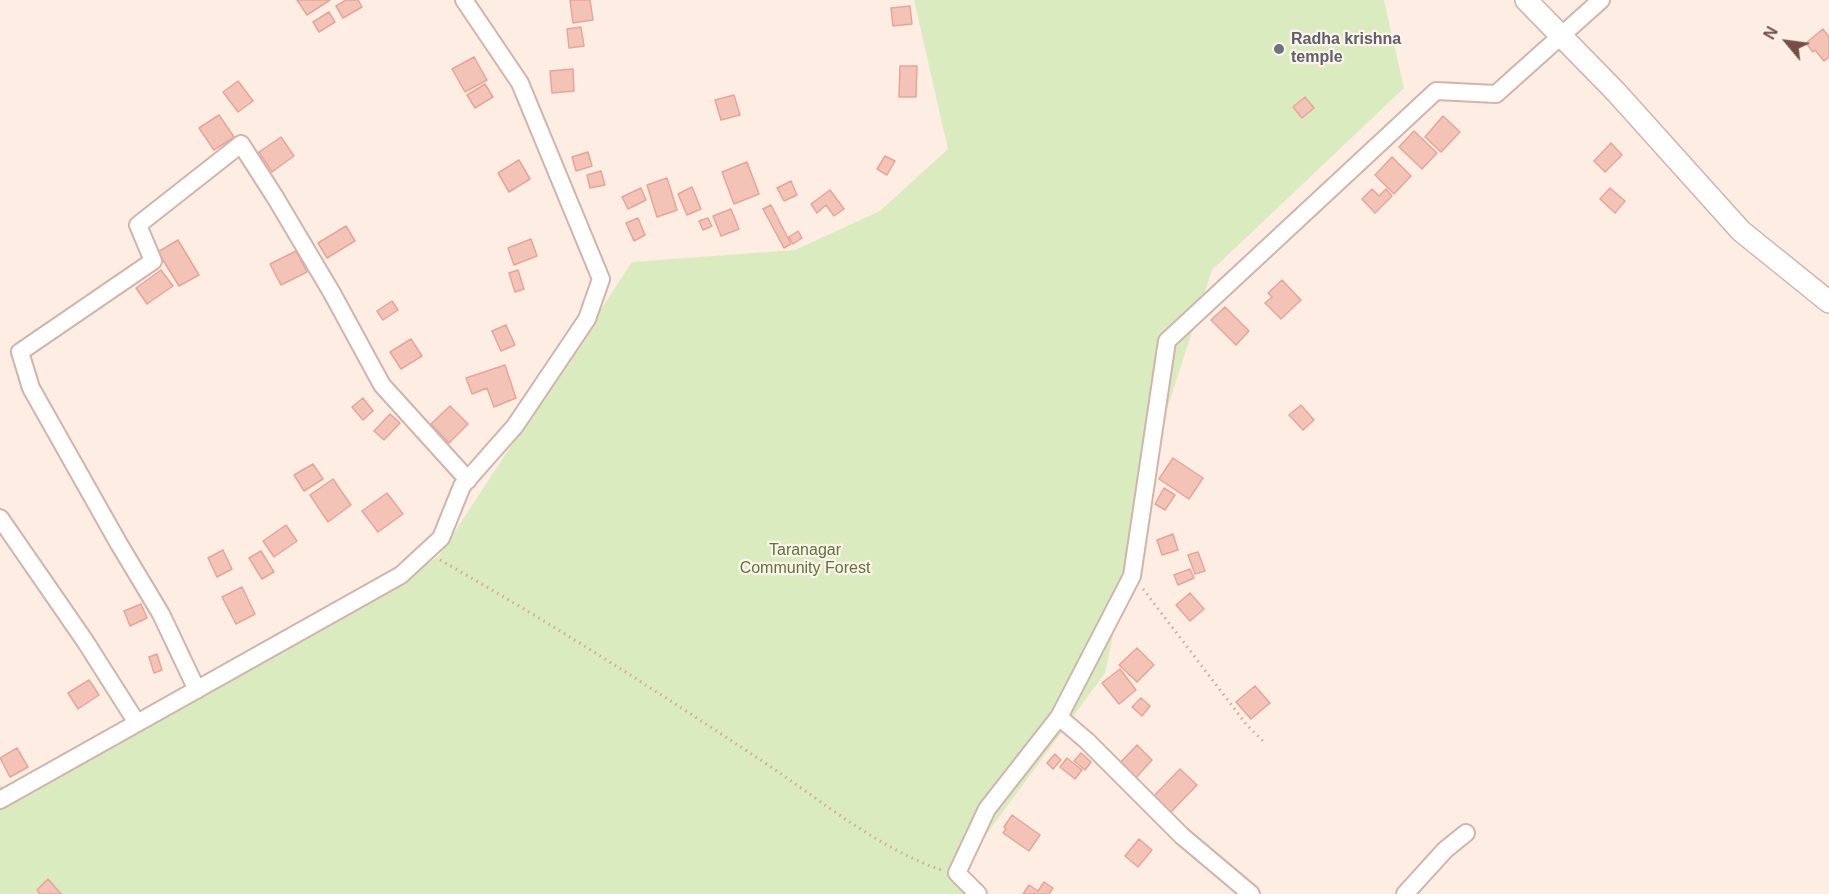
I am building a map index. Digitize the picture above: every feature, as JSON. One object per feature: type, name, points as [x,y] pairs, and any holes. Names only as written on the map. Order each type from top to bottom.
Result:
[{"type":"street","points":[[0,800],[401,574],[441,538],[462,486],[515,426],[587,319],[601,279],[520,83],[464,0]]},
{"type":"street","points":[[1526,0],[1616,92],[1741,231],[1829,302]]},
{"type":"street","points":[[978,894],[957,873],[987,809],[1059,717],[1132,576],[1167,341],[1437,91],[1496,94],[1601,0]]},
{"type":"street","points":[[197,690],[161,614],[32,388],[20,352],[153,261],[138,225],[241,144],[309,255],[382,385],[468,480]]},
{"type":"street","points":[[0,518],[85,641],[137,723]]},
{"type":"street","points":[[1059,717],[1087,741],[1182,836],[1251,894]]},
{"type":"street","points":[[1405,894],[1445,850],[1466,832]]},
{"type":"path","points":[[425,552],[624,670],[759,758],[885,845],[940,870],[957,873]]},
{"type":"path","points":[[1132,576],[1246,724],[1264,742]]},
{"type":"green space","name":"Taranagar Community Forest","points":[[914,0],[1384,0],[1404,88],[1212,270],[1148,468],[1105,673],[958,873],[973,894],[0,894],[0,784],[13,800],[438,557],[632,262],[795,250],[880,211],[948,149]]},
{"type":"building","points":[[297,0],[330,0],[307,15]]},
{"type":"building","points":[[346,0],[358,0],[362,7],[343,18],[336,6]]},
{"type":"building","points":[[570,0],[590,0],[593,20],[573,23]]},
{"type":"building","points":[[910,6],[912,24],[893,26],[891,8]]},
{"type":"building","points":[[329,12],[335,22],[319,32],[313,22]]},
{"type":"building","points":[[581,27],[584,46],[569,48],[567,29]]},
{"type":"building","points":[[1823,29],[1829,37],[1829,57],[1824,61],[1806,43]]},
{"type":"building","points":[[474,57],[487,80],[465,92],[452,69]]},
{"type":"building","points":[[900,66],[917,66],[916,97],[899,97]]},
{"type":"building","points":[[573,69],[574,91],[552,93],[550,71]]},
{"type":"building","points":[[238,81],[253,101],[238,112],[223,92]]},
{"type":"building","points":[[485,84],[493,97],[475,108],[467,95]]},
{"type":"building","points":[[734,95],[740,115],[721,120],[715,100]]},
{"type":"building","points":[[1305,97],[1314,108],[1302,118],[1293,107]]},
{"type":"building","points":[[219,115],[234,137],[214,150],[199,128]]},
{"type":"building","points":[[1443,116],[1460,132],[1441,152],[1425,137]]},
{"type":"building","points":[[1414,131],[1437,153],[1422,169],[1399,147]]},
{"type":"building","points":[[281,137],[294,156],[272,172],[259,152]]},
{"type":"building","points":[[1611,143],[1622,155],[1605,172],[1594,161]]},
{"type":"building","points":[[588,152],[592,166],[576,171],[572,157]]},
{"type":"building","points":[[885,156],[895,161],[887,175],[877,169]]},
{"type":"building","points":[[1392,157],[1411,176],[1394,194],[1375,175]]},
{"type":"building","points":[[519,160],[530,179],[509,192],[498,173]]},
{"type":"building","points":[[747,162],[759,194],[734,204],[722,172]]},
{"type":"building","points":[[601,171],[605,185],[590,188],[587,175]]},
{"type":"building","points":[[667,178],[677,210],[657,217],[647,185]]},
{"type":"building","points":[[791,181],[797,195],[784,201],[777,188]]},
{"type":"building","points":[[692,187],[701,209],[687,215],[678,194]]},
{"type":"building","points":[[641,188],[646,200],[628,209],[622,197]]},
{"type":"building","points":[[1610,188],[1625,201],[1615,213],[1600,199]]},
{"type":"building","points":[[1372,189],[1379,196],[1386,189],[1392,196],[1375,213],[1362,199]]},
{"type":"building","points":[[830,190],[844,209],[834,216],[826,205],[817,213],[811,204]]},
{"type":"building","points":[[771,205],[791,244],[784,248],[763,209]]},
{"type":"building","points":[[731,209],[739,229],[721,236],[713,216]]},
{"type":"building","points":[[638,218],[645,235],[634,241],[626,223]]},
{"type":"building","points":[[708,218],[712,226],[703,230],[699,221]]},
{"type":"building","points":[[346,226],[355,241],[327,258],[318,243]]},
{"type":"building","points":[[798,231],[802,238],[793,244],[789,237]]},
{"type":"building","points":[[531,239],[537,256],[514,265],[508,248]]},
{"type":"building","points":[[178,240],[199,275],[179,286],[158,252]]},
{"type":"building","points":[[296,251],[307,272],[281,285],[270,264]]},
{"type":"building","points":[[161,270],[173,286],[147,304],[136,288]]},
{"type":"building","points":[[518,270],[524,289],[515,292],[509,273]]},
{"type":"building","points":[[1282,280],[1301,300],[1281,319],[1265,303],[1272,297],[1268,293]]},
{"type":"building","points":[[392,301],[398,310],[383,320],[377,311]]},
{"type":"building","points":[[1225,307],[1249,331],[1236,345],[1211,320]]},
{"type":"building","points":[[506,325],[515,345],[501,351],[492,331]]},
{"type":"building","points":[[411,339],[422,356],[401,369],[390,352]]},
{"type":"building","points":[[505,365],[516,398],[494,407],[487,388],[472,394],[466,378]]},
{"type":"building","points":[[363,398],[373,411],[363,420],[352,407]]},
{"type":"building","points":[[1301,405],[1314,420],[1303,430],[1289,415]]},
{"type":"building","points":[[450,406],[468,424],[449,443],[431,424]]},
{"type":"building","points":[[390,414],[400,423],[384,440],[374,431]]},
{"type":"building","points":[[1173,458],[1203,478],[1189,499],[1159,479]]},
{"type":"building","points":[[313,464],[323,479],[304,491],[294,475]]},
{"type":"building","points":[[333,479],[351,505],[328,522],[310,495]]},
{"type":"building","points":[[1164,488],[1175,495],[1165,510],[1155,504]]},
{"type":"building","points":[[387,493],[403,514],[378,532],[362,511]]},
{"type":"building","points":[[286,525],[297,541],[274,557],[263,541]]},
{"type":"building","points":[[1173,534],[1178,550],[1162,555],[1157,540]]},
{"type":"building","points":[[223,550],[232,569],[217,577],[208,558]]},
{"type":"building","points":[[261,551],[274,572],[262,579],[249,558]]},
{"type":"building","points":[[1198,552],[1205,571],[1195,574],[1188,555]]},
{"type":"building","points":[[1190,569],[1194,578],[1178,585],[1174,575]]},
{"type":"building","points":[[242,587],[255,614],[236,624],[222,597]]},
{"type":"building","points":[[1190,593],[1204,609],[1190,621],[1176,605]]},
{"type":"building","points":[[141,604],[147,618],[130,626],[124,611]]},
{"type":"building","points":[[1137,648],[1154,665],[1137,682],[1119,665]]},
{"type":"building","points":[[157,654],[162,670],[154,673],[149,657]]},
{"type":"building","points":[[1120,669],[1136,690],[1119,704],[1102,683]]},
{"type":"building","points":[[89,680],[99,695],[78,709],[68,693]]},
{"type":"building","points":[[1255,686],[1270,703],[1251,719],[1236,702]]},
{"type":"building","points":[[1141,698],[1150,706],[1142,716],[1132,707]]},
{"type":"building","points":[[1137,745],[1152,760],[1133,781],[1117,766]]},
{"type":"building","points":[[17,748],[28,767],[10,777],[0,758]]},
{"type":"building","points":[[1081,753],[1091,762],[1085,770],[1074,761]]},
{"type":"building","points":[[1055,754],[1061,760],[1053,769],[1047,763]]},
{"type":"building","points":[[1067,758],[1082,770],[1075,779],[1060,767]]},
{"type":"building","points":[[1180,769],[1197,785],[1169,814],[1152,798]]},
{"type":"building","points":[[1012,815],[1040,835],[1029,851],[1003,833]]},
{"type":"building","points":[[1139,839],[1152,850],[1138,867],[1125,856]]},
{"type":"building","points":[[48,879],[61,894],[40,894],[37,890]]},
{"type":"building","points":[[1044,882],[1053,888],[1049,894],[1023,894],[1029,885],[1038,891]]},
{"type":"place","name":"Radha krishna temple","points":[[1279,49]]}]
